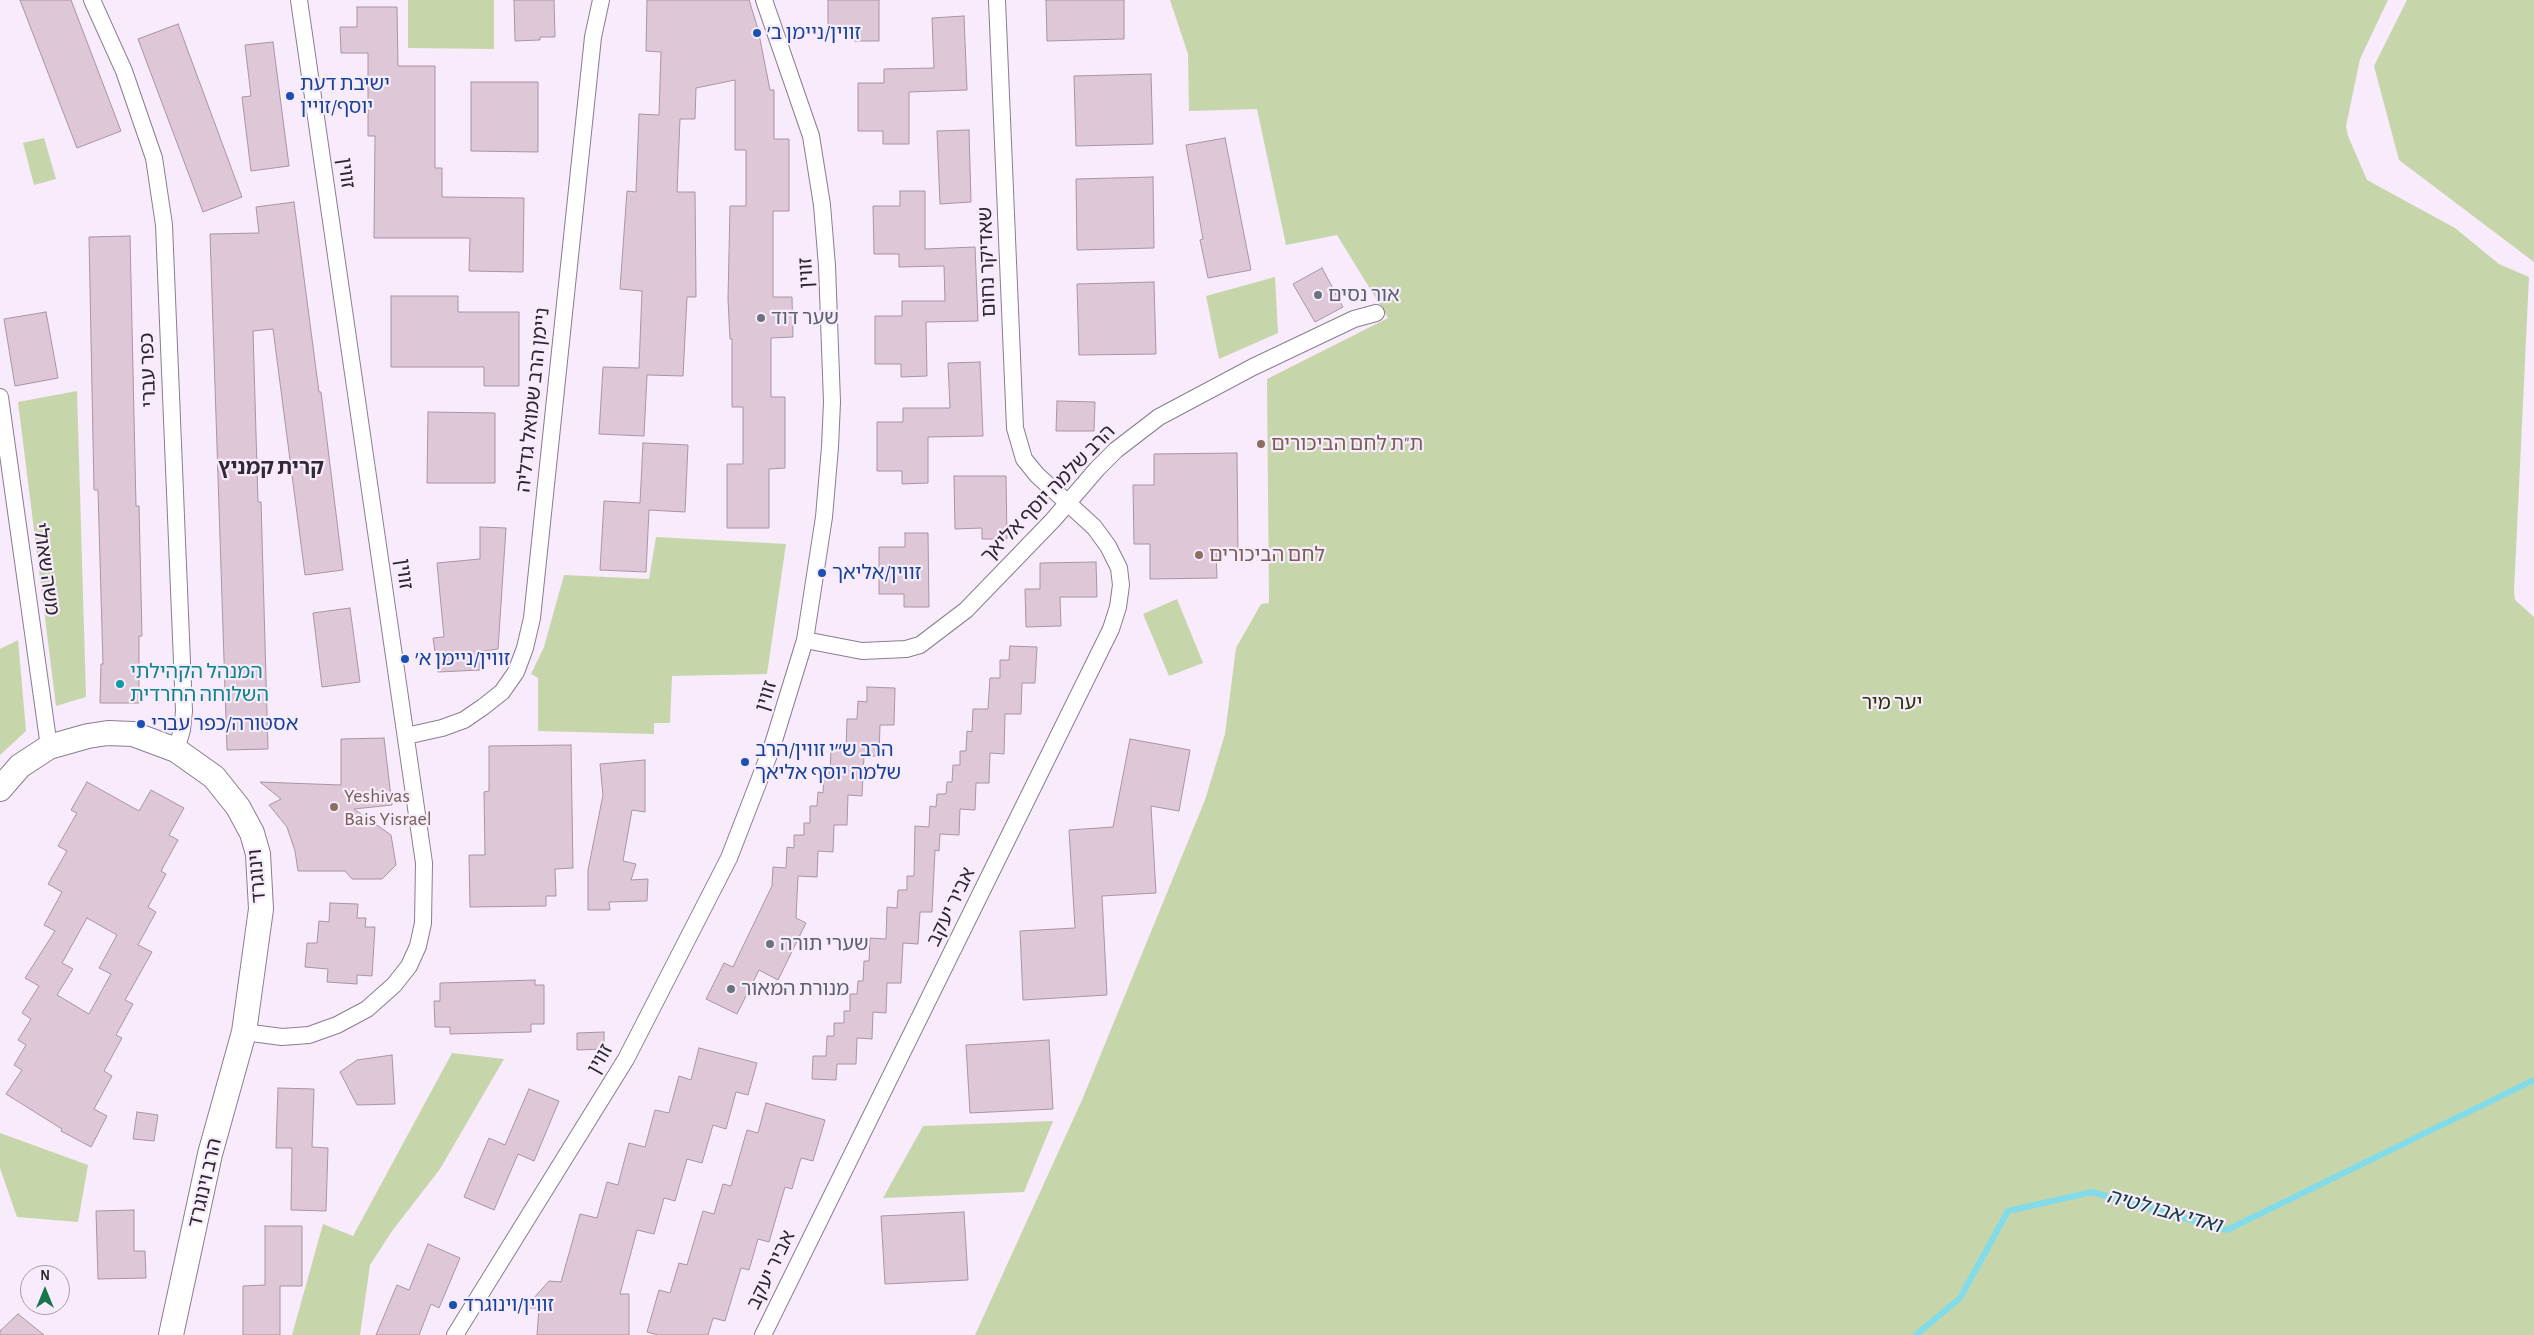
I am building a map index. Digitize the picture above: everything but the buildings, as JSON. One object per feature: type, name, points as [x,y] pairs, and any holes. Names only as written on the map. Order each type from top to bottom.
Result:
[{"type":"street","name":"כפר עברי","points":[[92,0],[124,71],[142,120],[154,158],[160,197],[164,235],[184,710],[182,730],[176,750]]},
{"type":"street","name":"זווין","points":[[244,1032],[282,1037],[309,1035],[337,1025],[367,1009],[394,985],[409,966],[418,946],[423,923],[424,863],[299,0]]},
{"type":"street","name":"ניימן הרב שמואל גדליה","points":[[406,736],[442,728],[464,720],[482,707],[502,692],[516,672],[525,648],[532,618],[593,36],[601,0]]},
{"type":"street","name":"זווין","points":[[455,1335],[626,1059],[729,858],[772,747],[805,640],[824,517],[830,447],[832,402],[827,266],[822,204],[811,136],[764,0]]},
{"type":"street","name":"שאדיקר נחום","points":[[997,0],[1015,428],[1024,459],[1037,475],[1068,502]]},
{"type":"street","name":"הרב שלמה יוסף אליאך","points":[[805,640],[862,651],[906,650],[920,645],[966,610],[1116,450],[1159,417],[1253,367],[1354,319],[1376,313]]},
{"type":"street","name":"משה שאולי","points":[[0,397],[48,747]]},
{"type":"street","name":"אביר יעקב","points":[[763,1335],[1112,629],[1121,585],[1119,568],[1108,546],[1094,527],[1068,502]]},
{"type":"street","name":"וינוגרד","points":[[0,789],[20,766],[48,747],[67,740],[108,733],[133,734],[176,750],[208,772],[238,807],[252,833],[258,854],[261,909],[244,1032]]},
{"type":"street","name":"הרב וינוגרד","points":[[171,1335],[210,1154],[244,1032]]},
{"type":"green space","points":[[408,0],[494,0],[494,49],[408,48]]},
{"type":"green space","name":"יער מיר","points":[[1170,0],[2388,0],[2360,59],[2346,126],[2348,136],[2367,180],[2455,228],[2499,264],[2529,277],[2514,591],[2515,600],[2534,617],[2534,1335],[975,1335],[1082,1100],[1205,800],[1225,734],[1236,648],[1261,604],[1269,603],[1267,379],[1388,318],[1337,235],[1286,245],[1257,109],[1189,111],[1188,54]]},
{"type":"green space","points":[[2407,0],[2534,0],[2534,262],[2399,160],[2374,66]]},
{"type":"green space","points":[[44,138],[56,179],[34,185],[23,143]]},
{"type":"green space","points":[[1275,277],[1278,333],[1219,359],[1206,296]]},
{"type":"green space","points":[[77,391],[86,697],[56,706],[18,402]]},
{"type":"green space","points":[[656,537],[786,544],[767,674],[672,676],[670,723],[654,723],[654,734],[538,731],[538,678],[531,674],[544,647],[564,575],[649,579]]},
{"type":"green space","points":[[1177,599],[1203,663],[1169,676],[1143,614]]},
{"type":"green space","points":[[18,640],[26,731],[0,755],[0,649]]},
{"type":"green space","points":[[452,1053],[504,1059],[440,1169],[392,1231],[370,1265],[360,1335],[292,1335],[323,1224],[353,1236]]},
{"type":"green space","points":[[1053,1121],[1024,1192],[883,1198],[923,1126]]},
{"type":"green space","points":[[0,1133],[88,1165],[78,1222],[17,1217],[0,1168]]},
{"type":"waterway","name":"ואדי אבו לטיה","points":[[1916,1335],[1960,1298],[2008,1211],[2092,1192],[2227,1230],[2534,1080]]},
{"type":"place","name":"זווין/ניימן ב׳","points":[[757,33]]},
{"type":"place","name":"ישיבת דעת יוסף/זויין","points":[[290,96]]},
{"type":"place","name":"אור נסים","points":[[1318,295]]},
{"type":"place","name":"שער דוד","points":[[761,318]]},
{"type":"place","name":"ת\"ת לחם הביכורים","points":[[1261,444]]},
{"type":"place","name":"לחם הביכורים","points":[[1199,555]]},
{"type":"place","name":"זווין/אליאך","points":[[822,573]]},
{"type":"place","name":"זווין/ניימן א׳","points":[[405,659]]},
{"type":"place","name":"המנהל הקהילתי השלוחה החרדית","points":[[120,684]]},
{"type":"place","name":"אסטורה/כפר עברי","points":[[141,724]]},
{"type":"place","name":"הרב ש״י זווין/הרב שלמה יוסף אליאך","points":[[745,762]]},
{"type":"place","name":"Yeshivas Bais Yisrael","points":[[334,807]]},
{"type":"place","name":"שערי תורה","points":[[770,944]]},
{"type":"place","name":"מנורת המאור","points":[[731,989]]},
{"type":"place","name":"זווין/וינוגרד","points":[[453,1305]]},
{"type":"district","name":"קרית קמניץ","points":[[271,468]]}]
